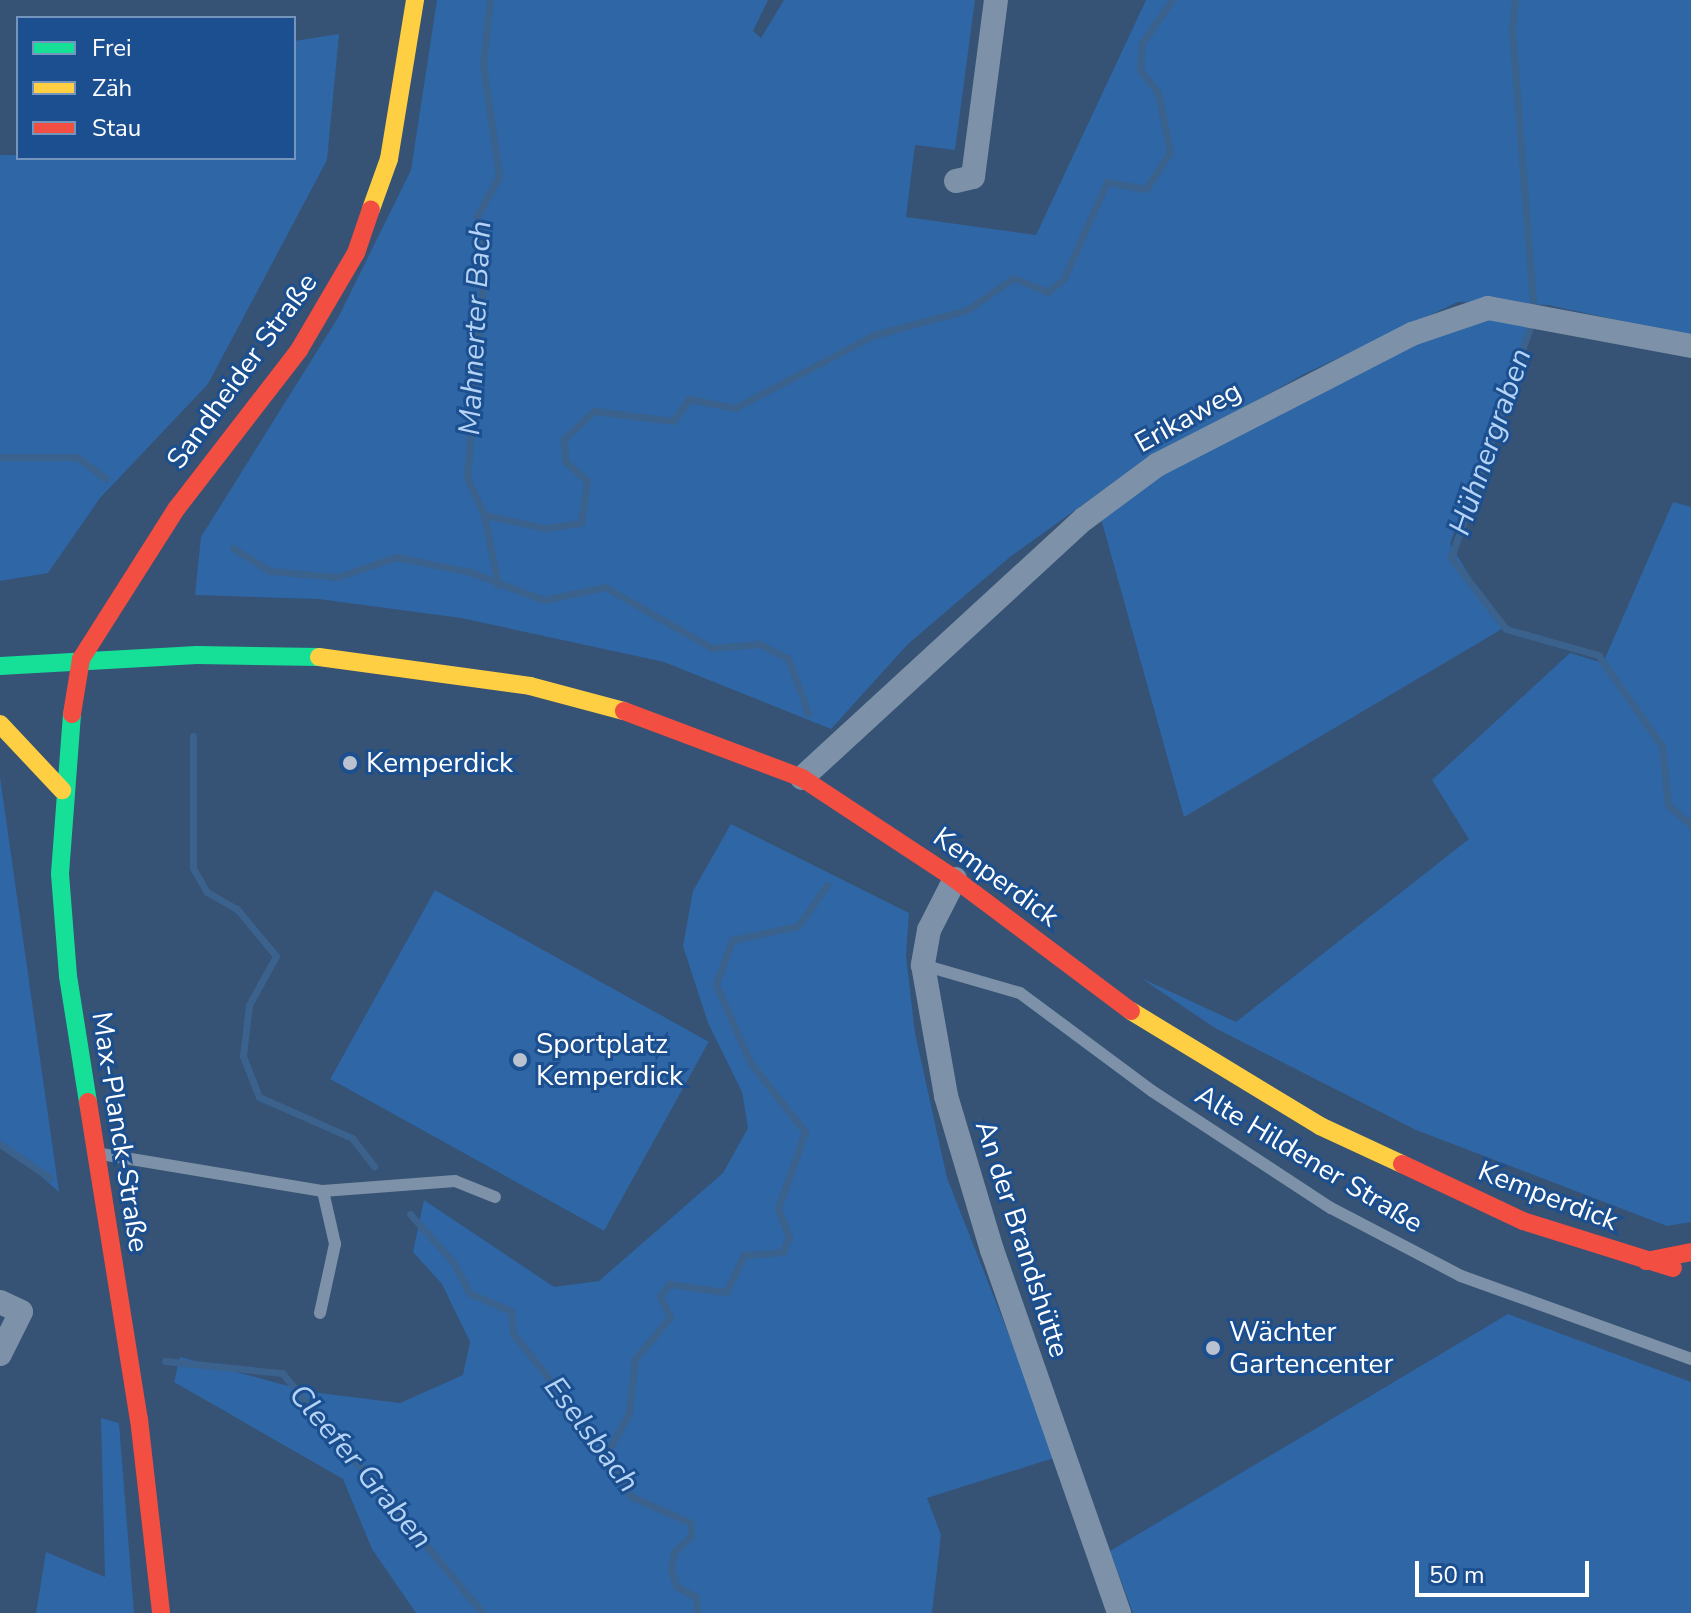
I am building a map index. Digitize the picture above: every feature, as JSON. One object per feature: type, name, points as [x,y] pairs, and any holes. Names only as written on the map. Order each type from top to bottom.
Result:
[{"type":"main road","name":"Sandheider Straße","points":[[81,659],[177,508],[306,339],[356,253],[389,159],[415,0]]},
{"type":"main road","name":"Kemperdick","points":[[0,666],[81,659],[342,657],[530,686],[618,709],[802,778],[955,879],[1163,1035],[1320,1126],[1523,1221],[1646,1261],[1691,1272]]},
{"type":"main road","name":"Max-Planck-Straße","points":[[81,659],[62,790],[60,874],[66,963],[139,1419],[161,1613]]},
{"type":"main road","points":[[0,724],[62,790]]},
{"type":"main road","points":[[1646,1261],[1691,1252]]},
{"type":"street","points":[[956,181],[973,177],[996,0]]},
{"type":"street","name":"Erikaweg","points":[[802,778],[1084,519],[1157,465],[1412,334],[1488,308],[1691,346]]},
{"type":"street","name":"An der Brandshütte","points":[[955,879],[929,930],[923,965],[956,1141],[1119,1613]]},
{"type":"street","points":[[0,1354],[10,1307]]},
{"type":"lane","name":"Alte Hildener Straße","points":[[923,965],[1020,993],[1152,1091],[1331,1208],[1461,1276],[1691,1359]]},
{"type":"lane","points":[[95,1154],[323,1191],[455,1181],[495,1197]]},
{"type":"lane","points":[[320,1313],[335,1244],[323,1191]]},
{"type":"shaded area","points":[[437,0],[768,0],[753,31],[761,38],[784,0],[975,0],[955,150],[915,145],[906,217],[1036,235],[1146,0],[1691,0],[1691,336],[1548,305],[1458,302],[1304,374],[1121,477],[1010,557],[908,644],[831,729],[664,662],[461,618],[319,599],[195,595],[201,537],[339,316],[411,170]]},
{"type":"shaded area","points":[[339,34],[327,160],[208,384],[100,498],[48,573],[0,581],[0,155],[16,155],[16,160],[296,160],[296,41]]},
{"type":"shaded area","points":[[1494,314],[1534,320],[1450,544],[1502,629],[1184,817],[1100,515],[1182,460],[1375,360]]},
{"type":"shaded area","points":[[1673,502],[1691,507],[1691,1222],[1667,1226],[1416,1130],[1215,1028],[1141,978],[1236,1022],[1469,839],[1432,780],[1570,653],[1603,663]]},
{"type":"shaded area","points":[[0,777],[59,1192],[0,1141]]},
{"type":"shaded area","points":[[731,824],[909,913],[906,956],[915,1033],[947,1178],[1057,1457],[927,1498],[941,1535],[932,1613],[416,1613],[372,1549],[343,1479],[174,1382],[180,1357],[311,1392],[400,1403],[463,1375],[470,1342],[442,1284],[413,1252],[424,1200],[554,1287],[599,1281],[723,1173],[748,1128],[742,1092],[708,1023],[683,946],[693,891]]},
{"type":"shaded area","name":"Sportplatz Kemperdick","points":[[435,890],[709,1042],[604,1231],[330,1079]]},
{"type":"shaded area","points":[[1508,1314],[1691,1382],[1691,1613],[1133,1613],[1110,1551]]},
{"type":"shaded area","points":[[101,1418],[119,1423],[134,1613],[36,1613],[46,1552],[105,1577]]},
{"type":"waterway","name":"Mahnerter Bach","points":[[484,515],[467,478],[485,260],[477,216],[499,176],[483,65],[490,0]]},
{"type":"waterway","points":[[498,585],[484,515],[545,528],[581,523],[587,481],[565,461],[564,439],[594,411],[673,421],[689,399],[735,408],[874,335],[967,310],[1013,278],[1047,292],[1063,280],[1107,182],[1146,189],[1170,152],[1158,93],[1140,70],[1142,43],[1172,0]]},
{"type":"waterway","name":"Hühnergraben","points":[[1515,0],[1512,30],[1533,301]]},
{"type":"waterway","name":"Hühnergraben","points":[[1531,324],[1451,558],[1506,629],[1598,655],[1662,746],[1668,805],[1691,825]]},
{"type":"waterway","points":[[0,457],[77,457],[106,479]]},
{"type":"waterway","points":[[233,548],[270,571],[337,577],[396,557],[470,572],[544,600],[605,587],[712,648],[759,644],[788,658],[808,713]]},
{"type":"waterway","name":"Eselsbach","points":[[193,736],[193,868],[207,892],[237,909],[276,956],[249,1005],[243,1056],[259,1097],[352,1138],[374,1166]]},
{"type":"waterway","points":[[608,1451],[629,1413],[635,1359],[670,1317],[660,1296],[669,1284],[726,1292],[744,1255],[783,1252],[789,1237],[778,1209],[805,1132],[750,1062],[716,984],[732,940],[798,926],[827,885]]},
{"type":"waterway","name":"Cleefer Graben","points":[[0,1144],[50,1178]]},
{"type":"waterway","name":"Eselsbach","points":[[410,1214],[454,1263],[469,1293],[511,1311],[513,1334],[608,1451],[630,1496],[691,1523],[691,1536],[674,1552],[671,1569],[677,1587],[696,1597],[697,1613]]},
{"type":"waterway","name":"Cleefer Graben","points":[[165,1361],[282,1373],[483,1613]]},
{"type":"traffic: fast","points":[[0,666],[197,655],[319,657]]},
{"type":"traffic: fast","points":[[72,714],[60,874],[68,976],[88,1102]]},
{"type":"traffic: slow","points":[[371,209],[389,159],[415,0]]},
{"type":"traffic: slow","points":[[319,657],[530,686],[624,711]]},
{"type":"traffic: slow","points":[[0,724],[62,790]]},
{"type":"traffic: slow","points":[[1131,1011],[1320,1126],[1402,1164]]},
{"type":"traffic: jam","points":[[72,714],[81,659],[177,508],[299,350],[356,253],[371,209]]},
{"type":"traffic: jam","points":[[624,711],[802,778],[955,879],[1131,1011]]},
{"type":"traffic: jam","points":[[88,1102],[139,1419],[161,1613]]},
{"type":"traffic: jam","points":[[1402,1164],[1523,1221],[1673,1268]]},
{"type":"traffic: jam","points":[[1646,1261],[1691,1252]]},
{"type":"place","name":"Kemperdick","points":[[350,763]]},
{"type":"place","name":"Sportplatz Kemperdick","points":[[520,1060]]},
{"type":"place","name":"Wächter Gartencenter","points":[[1213,1348]]}]
